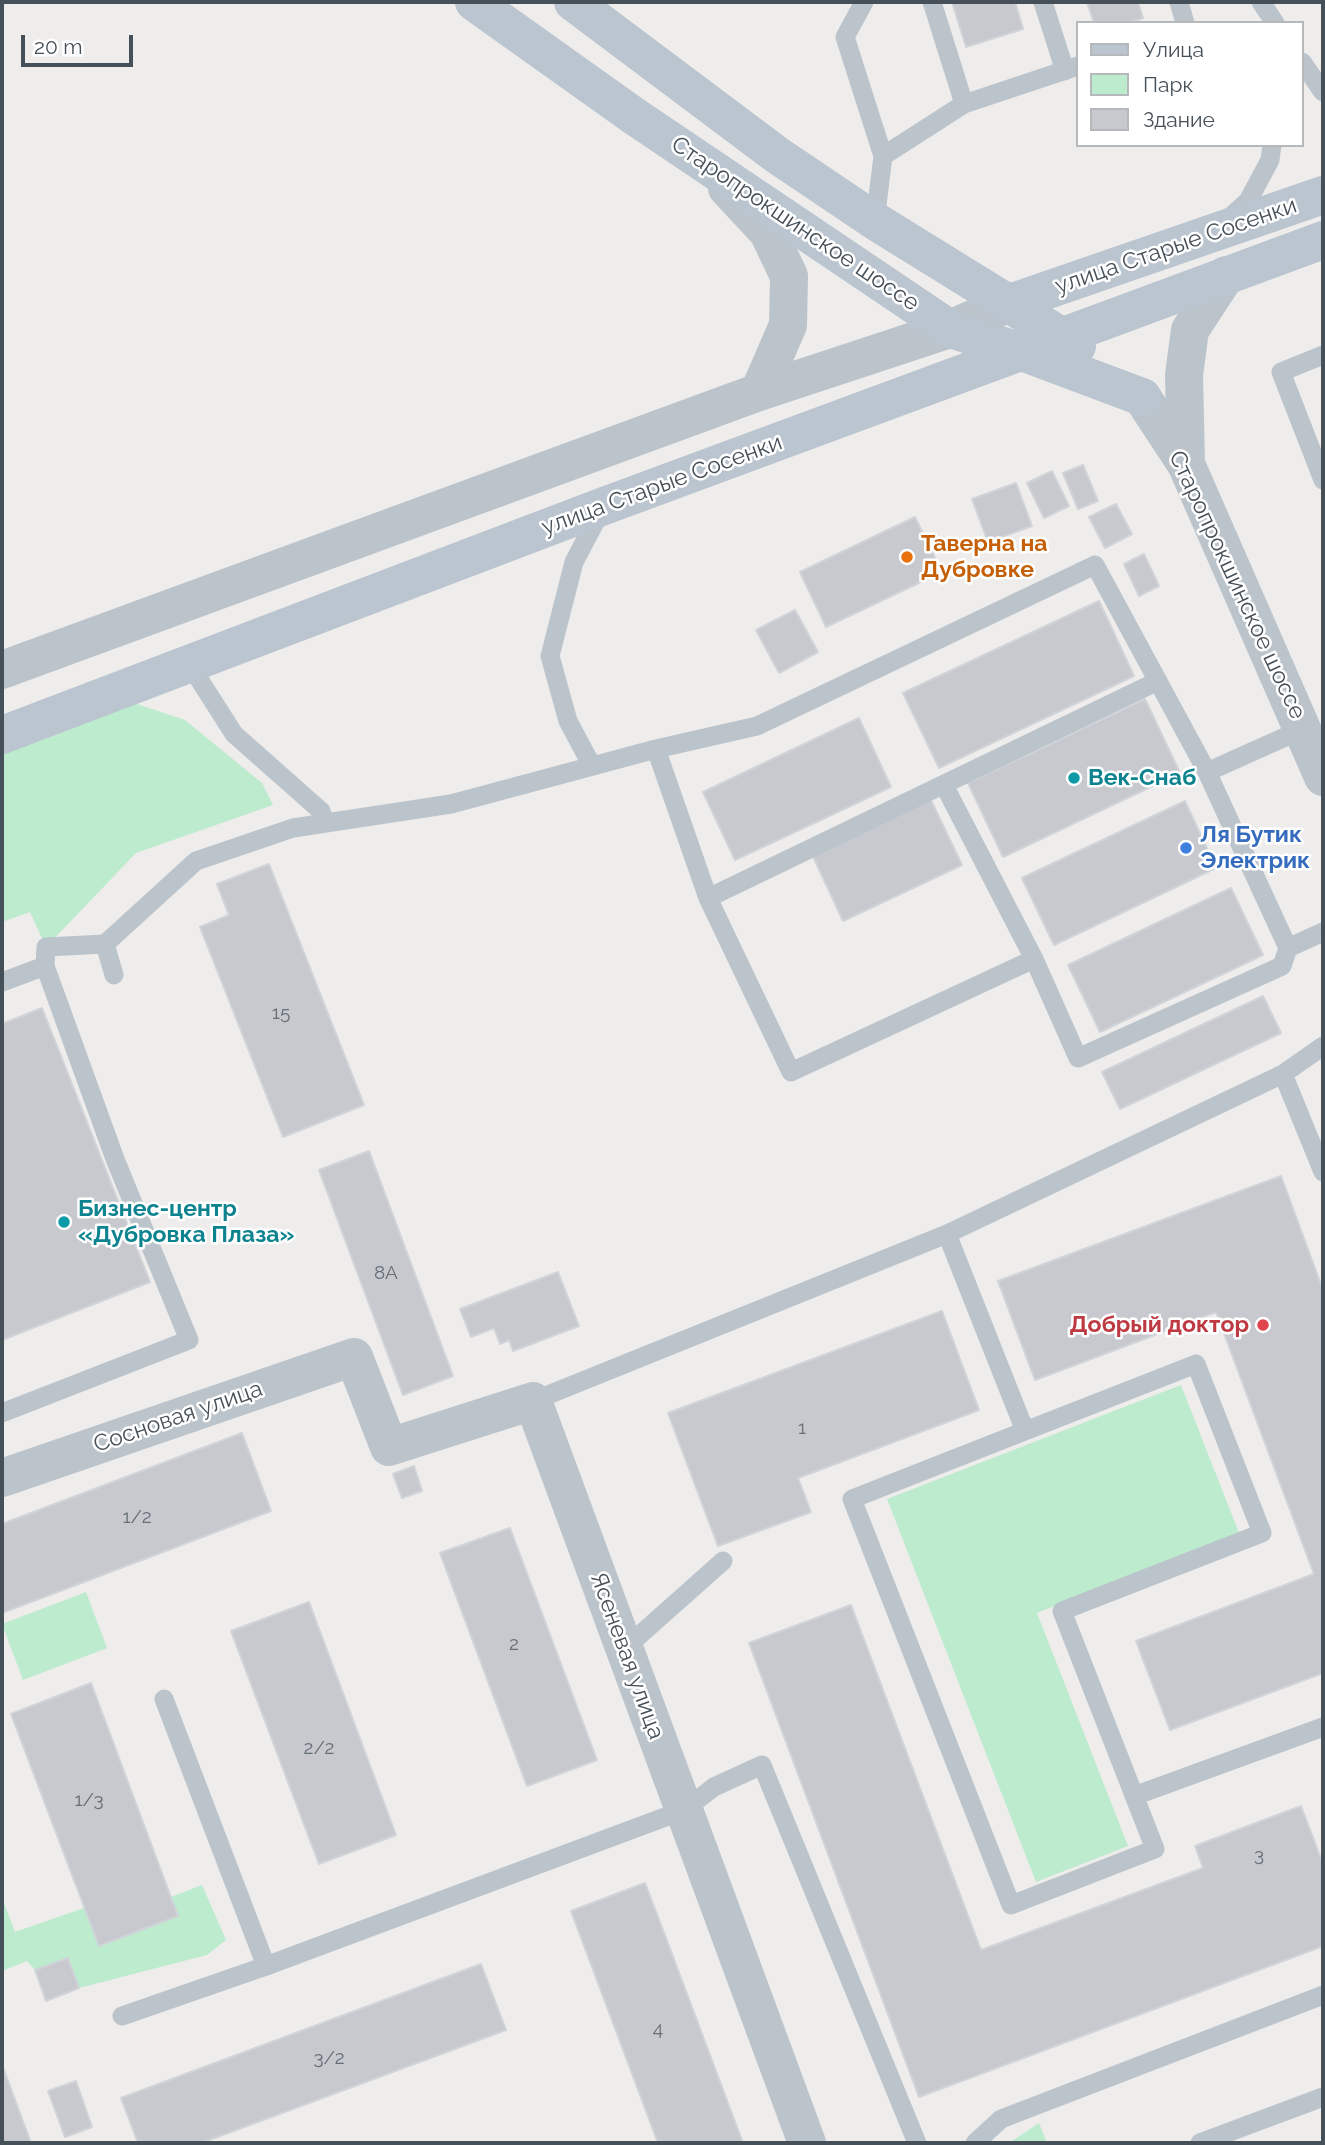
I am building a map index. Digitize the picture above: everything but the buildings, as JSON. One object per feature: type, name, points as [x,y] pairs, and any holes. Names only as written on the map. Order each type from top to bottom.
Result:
[{"type":"main road","name":"Старопрокшинское шоссе","points":[[474,2],[634,116],[950,329],[1022,352],[1142,397]]},
{"type":"main road","name":"Старопрокшинское шоссе","points":[[573,2],[777,155],[875,221],[1007,304],[1063,335],[1142,397]]},
{"type":"main road","name":"улица Старые Сосенки","points":[[1007,304],[1323,195]]},
{"type":"main road","name":"улица Старые Сосенки","points":[[2,735],[604,506],[1323,240]]},
{"type":"street","points":[[634,116],[738,196],[768,232],[789,276],[788,325],[759,392]]},
{"type":"street","points":[[1186,464],[1184,375],[1190,330],[1226,275]]},
{"type":"street","name":"улица Старые Сосенки","points":[[2,670],[759,392],[950,329],[1007,304]]},
{"type":"street","name":"Старопрокшинское шоссе","points":[[1142,397],[1186,464],[1309,722],[1323,777]]},
{"type":"street","name":"Сосновая улица","points":[[2,1478],[354,1356],[389,1447],[533,1401]]},
{"type":"street","name":"Ясеневая улица","points":[[533,1401],[807,2143]]},
{"type":"lane","points":[[864,2],[845,37],[883,156],[875,221]]},
{"type":"lane","points":[[932,2],[964,104]]},
{"type":"lane","points":[[883,156],[964,104],[1071,69],[1043,2]]},
{"type":"lane","points":[[1179,2],[1184,21]]},
{"type":"lane","points":[[1261,2],[1274,21]]},
{"type":"lane","points":[[1304,65],[1323,92]]},
{"type":"lane","points":[[1212,234],[1248,201],[1270,160],[1272,147]]},
{"type":"lane","points":[[1323,355],[1280,372],[1323,480]]},
{"type":"lane","points":[[592,766],[568,721],[551,656],[574,562],[604,506]]},
{"type":"lane","points":[[2,1413],[189,1340],[115,1158],[45,966],[46,947],[104,944],[196,861],[293,828],[451,804],[656,748],[757,726],[1095,565],[1207,772],[1289,948]]},
{"type":"lane","points":[[190,665],[234,734],[321,811],[325,823]]},
{"type":"lane","points":[[708,898],[1158,681]]},
{"type":"lane","points":[[1207,772],[1309,722]]},
{"type":"lane","points":[[656,748],[708,898],[791,1072],[1034,959]]},
{"type":"lane","points":[[944,785],[1034,959],[1078,1058],[1282,966],[1289,948],[1323,932]]},
{"type":"lane","points":[[104,944],[114,975]]},
{"type":"lane","points":[[2,982],[45,966]]},
{"type":"lane","points":[[533,1401],[947,1234],[1283,1074],[1323,1046]]},
{"type":"lane","points":[[1283,1074],[1323,1172]]},
{"type":"lane","points":[[947,1234],[1025,1431]]},
{"type":"lane","points":[[1196,1364],[1262,1533],[1062,1611],[1155,1849],[1011,1905],[852,1499],[1025,1431],[1196,1364]]},
{"type":"lane","points":[[624,1649],[723,1560]]},
{"type":"lane","points":[[164,1699],[266,1966]]},
{"type":"lane","points":[[1134,1796],[1323,1727]]},
{"type":"lane","points":[[122,2016],[266,1966],[684,1811],[714,1787],[762,1765],[917,2143]]},
{"type":"lane","points":[[975,2143],[1001,2119],[1323,1995]]},
{"type":"lane","points":[[1200,2143],[1323,2097]]},
{"type":"green space","points":[[131,702],[185,720],[262,783],[273,805],[136,853],[46,947],[30,912],[2,922],[2,750]]},
{"type":"green space","points":[[1181,1385],[1239,1533],[1037,1613],[1128,1846],[1036,1882],[887,1499]]},
{"type":"green space","points":[[86,1592],[107,1648],[23,1680],[2,1624]]},
{"type":"green space","points":[[202,1885],[226,1940],[207,1955],[79,1988],[68,1958],[35,1970],[27,1961],[2,1971],[2,1898],[15,1932],[84,1908],[99,1946],[178,1916],[171,1897]]},
{"type":"green space","points":[[1039,2123],[1047,2143],[1009,2143]]},
{"type":"place","name":"Таверна на Дубровке","points":[[907,557]]},
{"type":"place","name":"Век-Снаб","points":[[1074,778]]},
{"type":"place","name":"Ля Бутик Электрик","points":[[1186,848]]},
{"type":"place","name":"Бизнес-центр «Дубровка Плаза»","points":[[64,1222]]},
{"type":"place","name":"Добрый доктор","points":[[1263,1325]]}]
